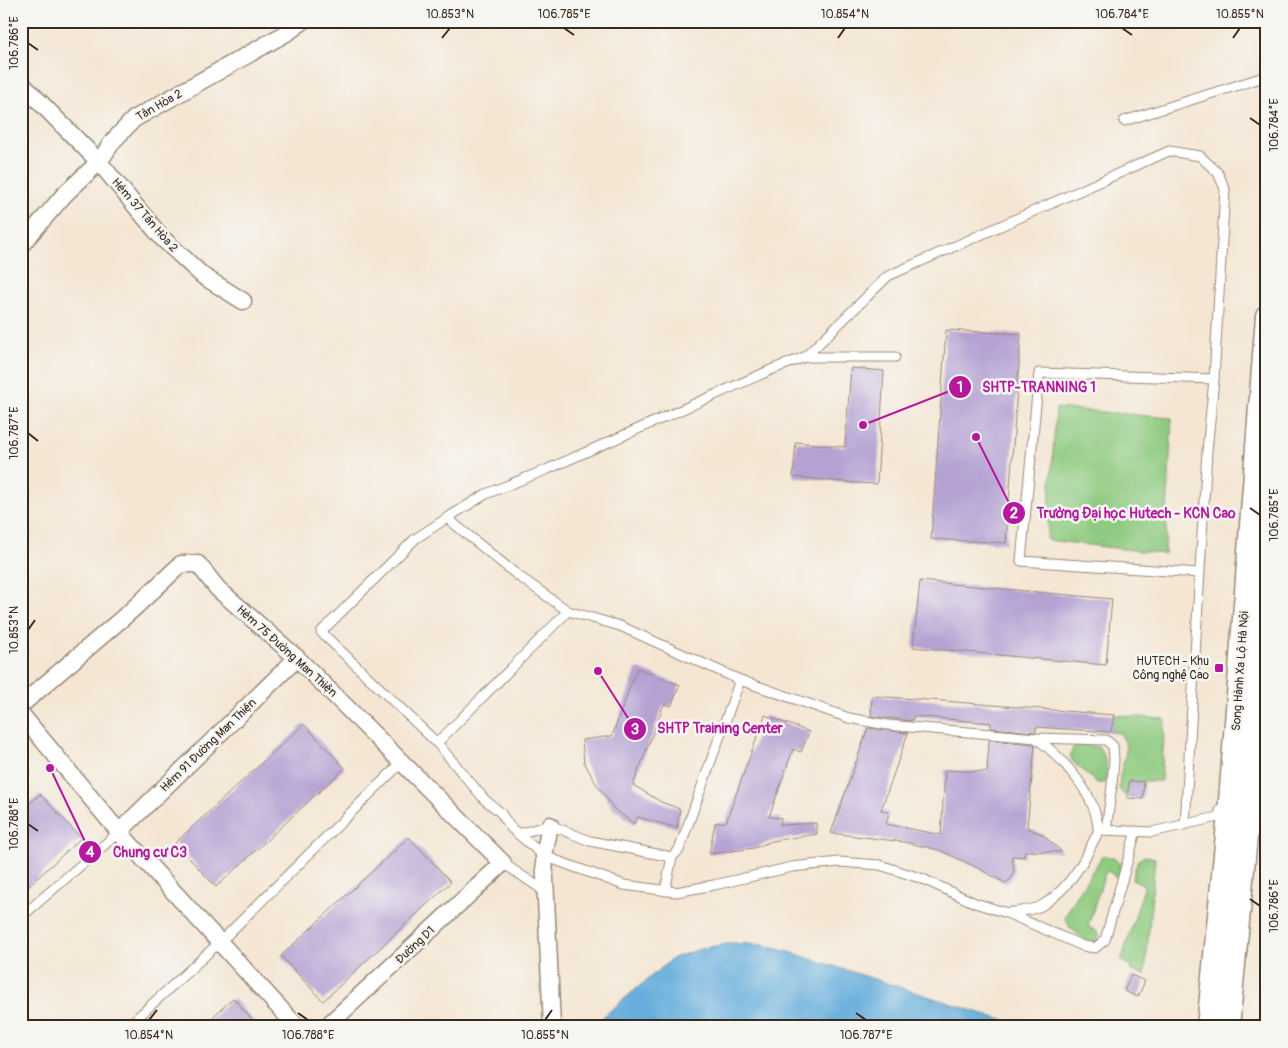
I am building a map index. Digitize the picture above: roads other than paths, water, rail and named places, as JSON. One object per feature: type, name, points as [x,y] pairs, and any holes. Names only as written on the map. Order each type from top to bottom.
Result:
[{"type":"main road","name":"Song Hành Xa Lộ Hà Nội","points":[[1208,1027],[1248,816],[1267,316]]},
{"type":"main road","name":"Song Hành Xa Lộ Hà Nội","points":[[1228,1027],[1248,816],[1267,557]]},
{"type":"street","name":"Tân Hòa 2","points":[[21,245],[64,195],[99,162],[113,141],[134,119],[288,32],[304,21]]},
{"type":"street","name":"Hẻm 37 Tân Hòa 2","points":[[21,83],[99,162],[162,238],[203,276],[243,301]]},
{"type":"street","name":"Hẻm 75 Đường Man Thiện","points":[[21,705],[132,610],[181,564],[198,564],[218,589],[297,658],[503,863]]},
{"type":"street","name":"Hẻm 91 Đường Man Thiện","points":[[119,832],[297,658]]},
{"type":"street","points":[[21,714],[119,832],[297,1027]]},
{"type":"street","points":[[550,824],[544,856],[552,1027]]},
{"type":"street","name":"Đường D1","points":[[326,1027],[503,863]]},
{"type":"lane","points":[[1124,121],[1267,76]]},
{"type":"lane","points":[[1136,831],[1105,940],[1095,948],[1083,946],[1007,913],[975,903],[923,879],[880,865],[838,862],[792,866],[676,892],[624,885],[544,856],[511,828],[500,812],[485,800],[437,743],[321,632],[415,539],[447,518],[486,494],[548,469],[805,356],[888,276],[1169,151],[1200,156],[1218,173],[1224,189],[1214,379],[1207,452],[1185,825]]},
{"type":"lane","points":[[805,356],[894,357]]},
{"type":"lane","points":[[1200,573],[1021,561],[1039,373],[1214,379]]},
{"type":"lane","points":[[447,518],[517,576],[568,611],[620,626],[740,680],[850,718],[886,725],[1037,738],[1106,740],[1113,746],[1112,785],[1102,830],[1086,858],[1056,894],[1040,907],[1007,913]]},
{"type":"lane","points":[[437,743],[568,611]]},
{"type":"lane","points":[[665,891],[672,857],[679,850],[740,680]]},
{"type":"lane","points":[[1037,738],[1053,750],[1079,782],[1102,830]]},
{"type":"lane","points":[[127,1027],[220,942],[402,762]]},
{"type":"lane","points":[[1102,830],[1152,832],[1248,816]]},
{"type":"lane","points":[[518,834],[550,824],[590,840],[672,857]]},
{"type":"lane","points":[[21,917],[119,832]]},
{"type":"lane","name":"Hẻm 75 Đường Man Thiện","points":[[503,863],[546,892]]},
{"type":"water","points":[[733,943],[763,945],[793,953],[1024,1027],[591,1027],[673,958],[703,948]]},
{"type":"place","name":"SHTP-TRANNING 1","points":[[863,425]]},
{"type":"place","name":"Trường Đại học Hutech - KCN Cao","points":[[976,437]]},
{"type":"place","name":"HUTECH - Khu Công nghệ Cao","points":[[1219,668]]},
{"type":"place","name":"SHTP Training Center","points":[[598,671]]},
{"type":"place","name":"Chung cư C3","points":[[50,768]]}]
